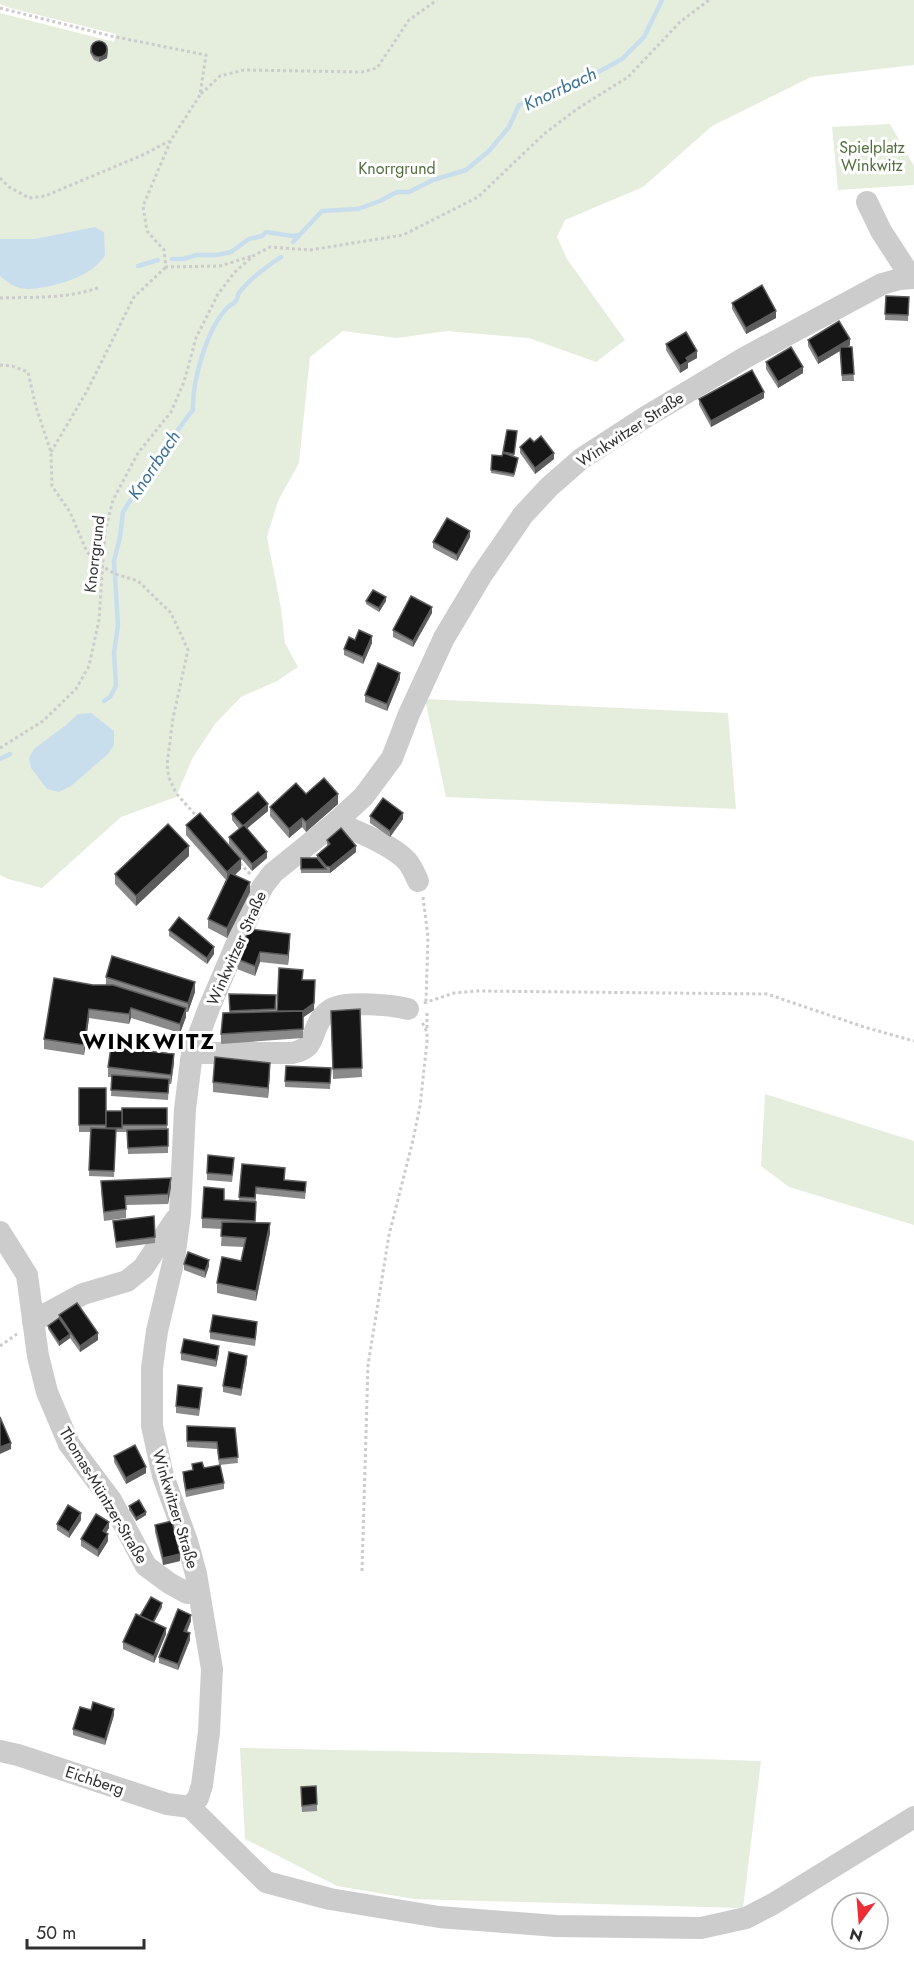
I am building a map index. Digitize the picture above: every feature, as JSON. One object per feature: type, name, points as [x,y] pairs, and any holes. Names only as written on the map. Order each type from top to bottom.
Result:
[{"type":"street","points":[[867,202],[881,231],[908,271]]},
{"type":"street","name":"Winkwitzer Straße","points":[[190,1807],[198,1798],[202,1785],[212,1669],[199,1593],[187,1541],[163,1476],[152,1426],[152,1368],[157,1331],[174,1259],[180,1214],[185,1109],[192,1053],[209,1008],[263,886],[273,873],[364,796],[392,758],[409,714],[444,638],[523,515],[549,487],[581,459],[737,362],[908,271]]},
{"type":"street","points":[[336,822],[406,860],[414,870],[418,881]]},
{"type":"street","points":[[192,1053],[292,1053],[308,1047],[323,1017],[335,1007],[417,1005]]},
{"type":"street","points":[[33,1322],[83,1294],[127,1281],[143,1269],[180,1214]]},
{"type":"street","name":"Thomas-Müntzer-Straße","points":[[0,1232],[27,1275],[38,1356],[47,1392],[69,1444],[111,1500],[146,1566],[187,1593],[199,1593]]},
{"type":"street","name":"Eichberg","points":[[0,1751],[166,1804],[190,1807]]},
{"type":"street","points":[[190,1807],[266,1882],[330,1899],[439,1917],[556,1926],[701,1928],[746,1918],[773,1904],[914,1816]]},
{"type":"path","points":[[166,267],[164,250],[147,231],[143,206],[171,140],[200,95],[220,76],[244,70],[362,72],[377,68],[409,20],[437,0]]},
{"type":"path","name":"Knorrgrund","points":[[0,747],[43,721],[76,689],[89,666],[99,620],[105,531],[113,500],[138,453],[171,412],[184,382],[196,338],[218,294],[234,273],[253,256],[270,247],[310,250],[403,235],[478,197],[544,134],[628,77],[680,22],[709,0]]},
{"type":"path","points":[[0,8],[111,36],[206,55],[200,95]]},
{"type":"path","points":[[0,178],[9,187],[29,198],[45,196],[145,154],[171,140]]},
{"type":"path","points":[[51,452],[87,391],[134,297],[166,267],[220,266],[253,256]]},
{"type":"path","points":[[0,298],[81,294],[100,287]]},
{"type":"path","points":[[0,366],[12,366],[28,372],[36,407],[51,452],[52,486],[70,512],[87,552],[115,574],[138,581],[163,605],[171,613],[188,650],[173,718],[167,765],[169,778],[176,793],[200,819]]},
{"type":"path","points":[[238,861],[263,886]]},
{"type":"path","points":[[418,881],[422,892],[428,937],[417,1005],[418,1016],[427,1032]]},
{"type":"path","points":[[417,1005],[454,993],[477,991],[767,993],[864,1027],[914,1041]]},
{"type":"path","points":[[362,1571],[368,1365],[389,1235],[420,1106],[427,1032],[417,1005]]},
{"type":"green space","name":"Knorrgrund","points":[[0,0],[914,0],[914,65],[811,77],[712,126],[643,187],[565,220],[557,237],[567,259],[625,340],[596,362],[529,338],[447,331],[397,338],[343,331],[310,357],[299,463],[278,501],[267,537],[281,608],[285,643],[298,667],[277,681],[241,697],[215,724],[192,759],[176,797],[121,817],[42,888],[0,875],[0,13],[114,42],[116,34],[10,8],[0,4]]},
{"type":"green space","name":"Spielplatz Winkwitz","points":[[890,124],[914,166],[914,185],[838,190],[832,127]]},
{"type":"green space","points":[[425,699],[728,713],[736,809],[446,797]]},
{"type":"green space","points":[[765,1094],[914,1141],[914,1225],[789,1187],[761,1166]]},
{"type":"green space","points":[[240,1748],[761,1761],[743,1908],[414,1899],[337,1886],[245,1839]]},
{"type":"water","points":[[95,227],[104,232],[105,256],[84,274],[52,286],[35,289],[14,286],[0,276],[0,239],[35,239]]},
{"type":"water","points":[[91,713],[114,731],[114,745],[108,754],[71,786],[59,792],[47,789],[31,768],[29,758],[34,749],[78,714]]},
{"type":"building","points":[[96,41],[102,41],[107,49],[105,55],[96,57],[91,52],[91,46]]},
{"type":"building","points":[[762,285],[776,311],[746,328],[732,303]]},
{"type":"building","points":[[886,296],[909,297],[908,315],[885,314]]},
{"type":"building","points":[[839,321],[850,339],[818,358],[808,340]]},
{"type":"building","points":[[686,332],[697,351],[686,358],[688,361],[680,366],[666,344]]},
{"type":"building","points":[[791,347],[803,367],[778,382],[766,362]]},
{"type":"building","points":[[840,347],[852,347],[854,374],[842,375]]},
{"type":"building","points":[[752,370],[764,392],[711,421],[699,399]]},
{"type":"building","points":[[507,430],[517,431],[514,454],[503,452]]},
{"type":"building","points":[[541,436],[554,453],[535,468],[520,447],[530,438],[534,442]]},
{"type":"building","points":[[503,453],[518,458],[514,474],[491,470],[492,455],[502,456]]},
{"type":"building","points":[[447,518],[470,531],[457,555],[433,542]]},
{"type":"building","points":[[373,590],[386,597],[379,608],[366,601]]},
{"type":"building","points":[[411,596],[432,607],[413,641],[393,630]]},
{"type":"building","points":[[359,630],[372,636],[363,657],[344,649],[349,637],[355,640]]},
{"type":"building","points":[[378,663],[400,673],[387,704],[365,695]]},
{"type":"building","points":[[324,778],[338,794],[306,822],[302,818],[289,829],[270,807],[296,783],[306,794]]},
{"type":"building","points":[[258,792],[268,804],[243,826],[232,814]]},
{"type":"building","points":[[383,798],[403,813],[390,831],[370,816]]},
{"type":"building","points":[[200,813],[241,859],[227,872],[186,825]]},
{"type":"building","points":[[168,824],[189,846],[136,896],[115,874]]},
{"type":"building","points":[[244,825],[267,852],[252,864],[229,837]]},
{"type":"building","points":[[341,828],[356,846],[330,867],[326,866],[317,855],[330,844],[327,840]]},
{"type":"building","points":[[301,858],[317,858],[326,869],[301,869]]},
{"type":"building","points":[[230,873],[250,882],[227,928],[208,919]]},
{"type":"building","points":[[179,917],[214,947],[207,958],[169,930]]},
{"type":"building","points":[[249,929],[290,934],[288,955],[260,952],[255,966],[237,959]]},
{"type":"building","points":[[112,956],[195,982],[188,1003],[106,977]]},
{"type":"building","points":[[279,968],[303,970],[302,980],[315,980],[314,1003],[303,1011],[277,1011]]},
{"type":"building","points":[[54,978],[93,985],[113,985],[186,1008],[180,1024],[131,1008],[129,1014],[89,1009],[84,1045],[44,1039]]},
{"type":"building","points":[[229,994],[276,995],[275,1009],[230,1011]]},
{"type":"building","points":[[360,1009],[362,1068],[333,1069],[331,1011]]},
{"type":"building","points":[[303,1011],[303,1029],[221,1034],[223,1013]]},
{"type":"building","points":[[111,1047],[174,1054],[171,1075],[108,1067]]},
{"type":"building","points":[[215,1057],[270,1063],[268,1088],[213,1082]]},
{"type":"building","points":[[286,1066],[331,1068],[330,1083],[285,1081]]},
{"type":"building","points":[[112,1075],[169,1079],[168,1093],[111,1090]]},
{"type":"building","points":[[79,1088],[106,1088],[106,1125],[79,1125]]},
{"type":"building","points":[[122,1108],[167,1108],[167,1125],[122,1125]]},
{"type":"building","points":[[106,1111],[122,1111],[122,1128],[106,1128]]},
{"type":"building","points":[[91,1128],[116,1129],[114,1171],[89,1170]]},
{"type":"building","points":[[168,1129],[168,1146],[128,1148],[127,1130]]},
{"type":"building","points":[[208,1155],[234,1158],[232,1175],[207,1173]]},
{"type":"building","points":[[242,1164],[285,1168],[284,1180],[306,1182],[305,1192],[256,1187],[255,1198],[239,1197]]},
{"type":"building","points":[[171,1178],[168,1194],[125,1196],[126,1209],[104,1212],[101,1181]]},
{"type":"building","points":[[204,1187],[224,1189],[224,1200],[256,1202],[255,1221],[202,1218]]},
{"type":"building","points":[[154,1216],[155,1237],[116,1242],[113,1221]]},
{"type":"building","points":[[222,1222],[270,1223],[256,1291],[217,1283],[222,1257],[241,1261],[246,1238],[221,1236]]},
{"type":"building","points":[[188,1252],[209,1260],[205,1271],[184,1264]]},
{"type":"building","points":[[77,1303],[98,1333],[80,1346],[59,1315]]},
{"type":"building","points":[[213,1315],[257,1322],[255,1339],[210,1332]]},
{"type":"building","points":[[59,1318],[70,1334],[59,1342],[48,1326]]},
{"type":"building","points":[[184,1339],[219,1346],[216,1360],[181,1353]]},
{"type":"building","points":[[229,1352],[247,1356],[241,1389],[223,1386]]},
{"type":"building","points":[[178,1385],[202,1388],[199,1409],[176,1406]]},
{"type":"building","points":[[0,1417],[11,1443],[0,1447]]},
{"type":"building","points":[[187,1426],[235,1428],[238,1457],[219,1459],[217,1442],[187,1441]]},
{"type":"building","points":[[135,1445],[146,1467],[126,1478],[114,1456]]},
{"type":"building","points":[[202,1462],[204,1468],[220,1465],[224,1483],[186,1490],[183,1472],[193,1470],[192,1464]]},
{"type":"building","points":[[139,1500],[146,1512],[136,1518],[129,1506]]},
{"type":"building","points":[[68,1505],[81,1513],[69,1532],[57,1524]]},
{"type":"building","points":[[96,1514],[109,1522],[103,1531],[108,1534],[98,1550],[81,1539]]},
{"type":"building","points":[[172,1521],[180,1554],[163,1558],[155,1525]]},
{"type":"building","points":[[151,1597],[162,1603],[153,1622],[140,1616]]},
{"type":"building","points":[[178,1609],[191,1615],[184,1631],[190,1633],[178,1664],[159,1657]]},
{"type":"building","points":[[136,1614],[166,1628],[154,1656],[123,1642]]},
{"type":"building","points":[[93,1702],[114,1709],[105,1739],[73,1729],[80,1707],[91,1710]]},
{"type":"building","points":[[316,1786],[317,1804],[302,1806],[301,1787]]},
{"type":"waterway","name":"Knorrbach","points":[[293,242],[322,211],[358,209],[397,192],[409,192],[433,180],[466,170],[489,151],[509,127],[519,105],[541,95],[569,88],[622,59],[644,37],[662,0]]},
{"type":"waterway","points":[[172,259],[231,252],[249,239],[262,236],[266,232],[299,235]]},
{"type":"waterway","name":"Knorrbach","points":[[104,701],[110,697],[116,686],[114,653],[118,625],[114,561],[123,512],[169,440],[193,410],[195,385],[202,356],[220,316],[235,302],[248,283],[281,257]]},
{"type":"waterway","points":[[138,266],[158,260]]},
{"type":"waterway","name":"Knorrbach","points":[[0,759],[10,754]]},
{"type":"district","name":"WINKWITZ","points":[[149,1041]]}]
